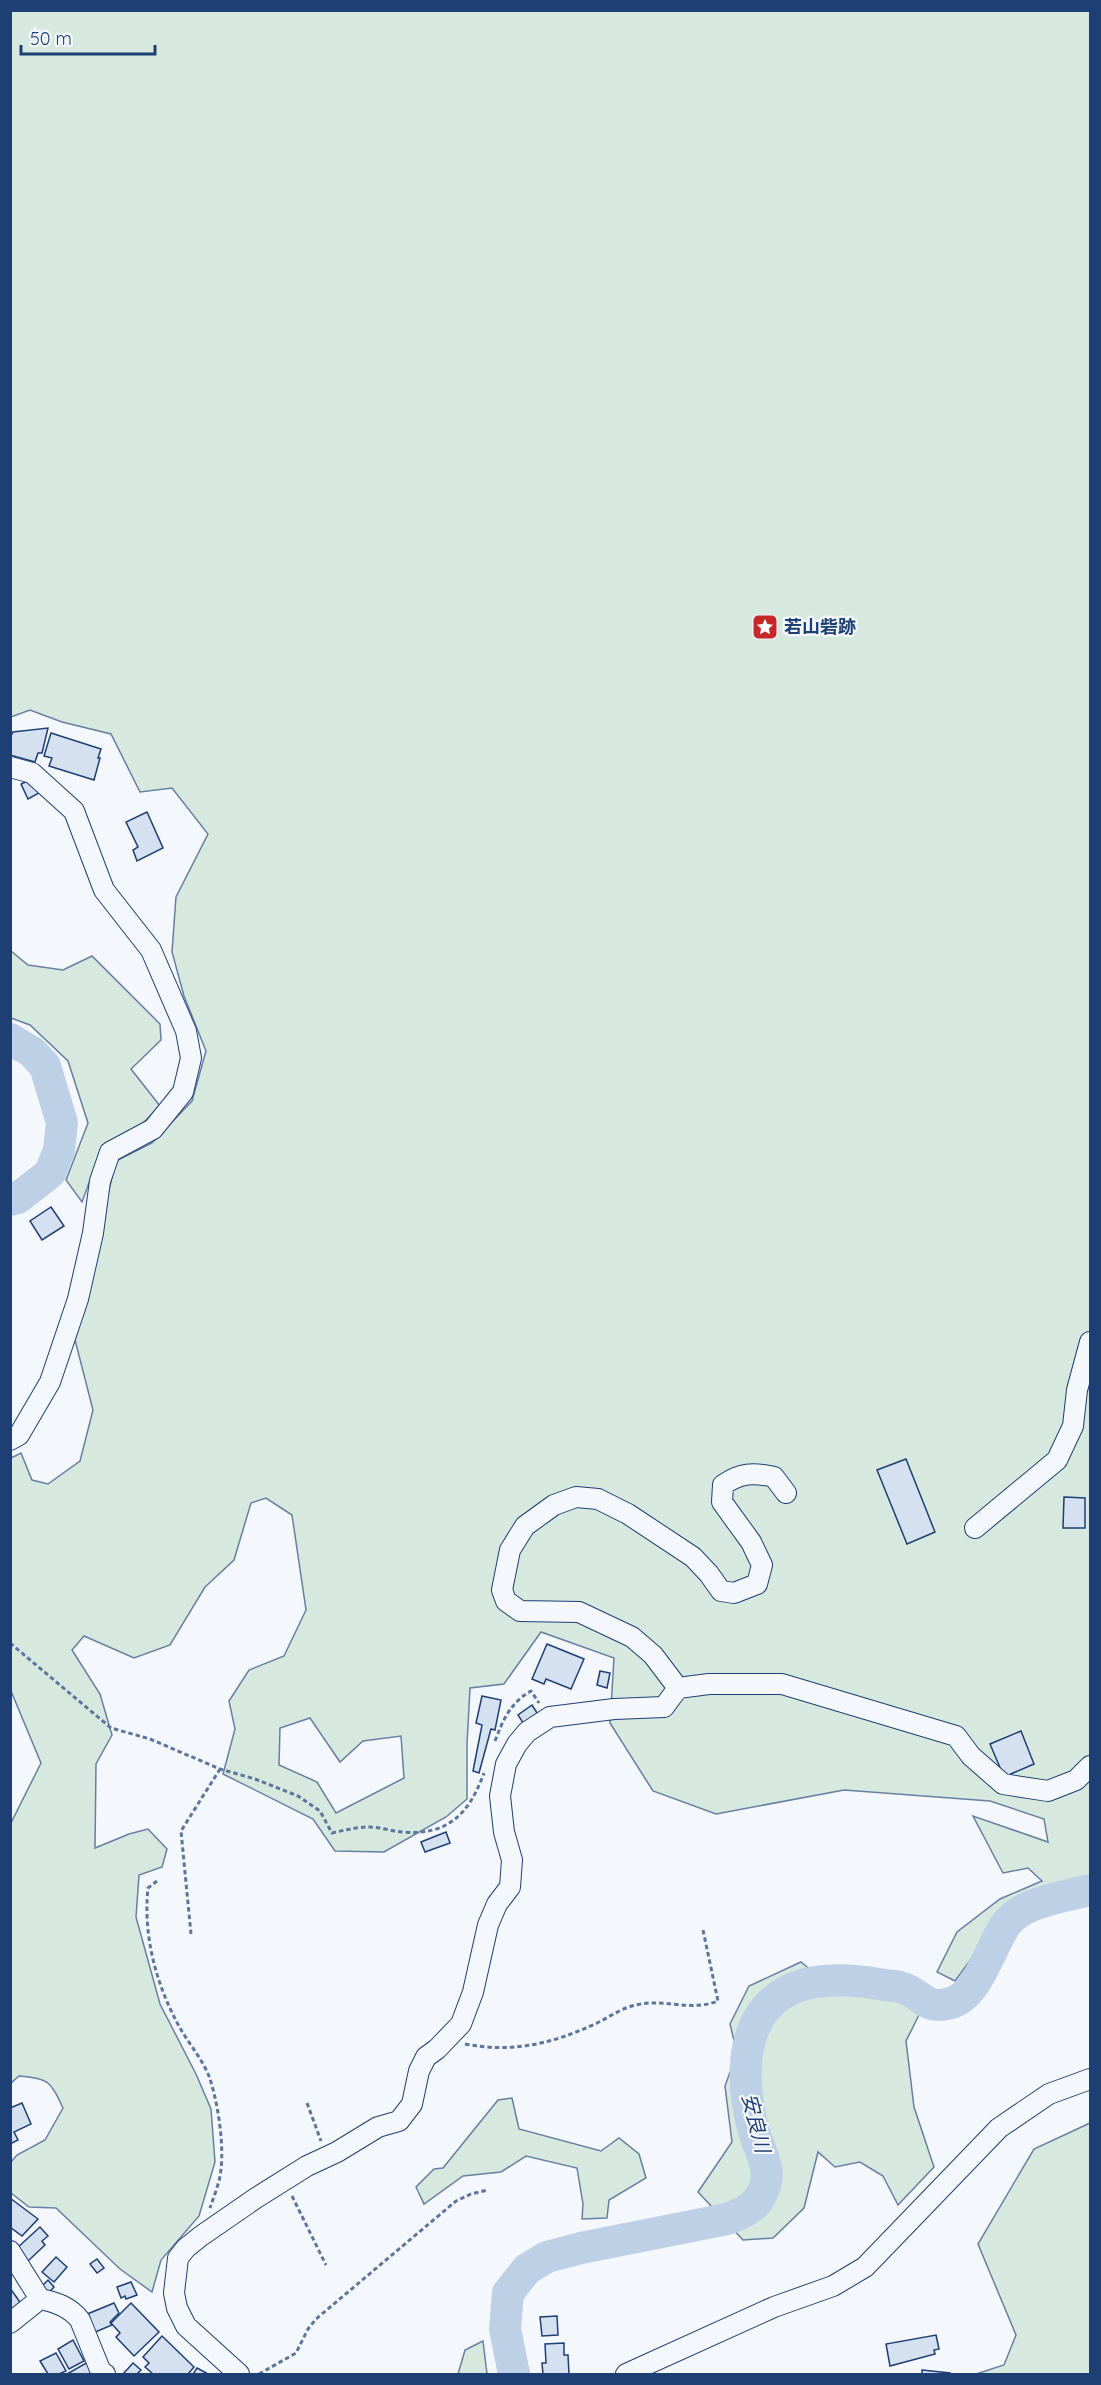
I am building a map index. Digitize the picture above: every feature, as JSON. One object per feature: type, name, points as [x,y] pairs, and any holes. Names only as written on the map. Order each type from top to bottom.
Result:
[{"type":"street","points":[[10,768],[32,773],[74,811],[104,890],[151,950],[186,1031],[191,1058],[183,1092],[153,1129],[110,1152],[100,1181],[93,1233],[78,1299],[54,1371],[19,1435],[10,1440]]},
{"type":"street","points":[[975,1528],[1057,1460],[1073,1426],[1077,1390],[1090,1342]]},
{"type":"street","points":[[678,1688],[653,1655],[632,1637],[579,1612],[520,1611],[506,1601],[502,1590],[510,1550],[525,1526],[554,1505],[576,1497],[598,1499],[628,1514],[693,1557],[710,1574],[721,1591],[734,1593],[757,1584],[762,1565],[751,1542],[722,1502],[723,1485],[736,1476],[760,1474],[774,1477],[786,1493]]},
{"type":"street","points":[[239,2374],[186,2326],[177,2308],[174,2293],[178,2258],[186,2248],[208,2231],[307,2166],[378,2127],[399,2121],[412,2104],[419,2071],[426,2057],[461,2024],[473,1992],[488,1925],[497,1904],[510,1887],[512,1860],[504,1832],[500,1796],[506,1764],[527,1732],[550,1717],[614,1709],[664,1707],[678,1688],[709,1684],[782,1684],[956,1736],[971,1756],[1003,1784],[1048,1791],[1076,1780],[1090,1766]]},
{"type":"street","points":[[626,2374],[774,2307],[833,2286],[865,2267],[999,2128],[1049,2094],[1090,2079]]},
{"type":"street","points":[[10,2251],[40,2299],[55,2302],[74,2313],[80,2320],[101,2372],[105,2374]]},
{"type":"street","points":[[10,2323],[40,2299]]},
{"type":"path","points":[[10,1643],[111,1728],[150,1739],[220,1769],[255,1779],[298,1796],[320,1811],[332,1833],[372,1827],[401,1832],[430,1832],[450,1823],[473,1801],[487,1765]]},
{"type":"path","points":[[494,1745],[508,1710],[519,1698],[531,1691],[550,1717]]},
{"type":"path","points":[[191,1934],[182,1832],[220,1769]]},
{"type":"path","points":[[157,1881],[148,1888],[145,1912],[147,1940],[157,1973],[179,2026],[210,2078],[222,2145],[221,2171],[209,2211],[208,2231]]},
{"type":"path","points":[[446,2040],[507,2049],[535,2045],[563,2039],[638,2004],[705,2006],[718,2001],[703,1930]]},
{"type":"path","points":[[307,2103],[327,2157]]},
{"type":"path","points":[[284,2181],[326,2265]]},
{"type":"path","points":[[259,2374],[296,2353],[308,2329],[316,2319],[456,2201],[488,2190]]},
{"type":"shaded area","points":[[11,11],[1090,11],[1090,1886],[1007,1910],[955,1981],[937,1972],[957,1932],[1000,1899],[1042,1881],[1028,1868],[1003,1873],[973,1816],[1048,1842],[1044,1819],[990,1801],[844,1790],[716,1814],[653,1791],[610,1723],[614,1658],[541,1632],[504,1684],[470,1688],[467,1799],[446,1817],[384,1852],[335,1851],[313,1819],[223,1774],[235,1729],[229,1701],[249,1670],[284,1656],[306,1610],[292,1515],[266,1498],[251,1503],[234,1560],[205,1587],[170,1645],[134,1658],[84,1636],[72,1650],[100,1694],[112,1735],[96,1764],[95,1848],[148,1829],[167,1849],[162,1867],[139,1875],[136,1917],[160,2004],[211,2109],[215,2162],[199,2216],[161,2260],[152,2292],[120,2269],[56,2208],[29,2207],[11,2193],[11,2162],[17,2155],[45,2140],[63,2108],[52,2087],[43,2080],[19,2076],[11,2083],[11,1823],[41,1763],[11,1691],[11,1458],[21,1453],[32,1480],[48,1484],[80,1461],[93,1410],[75,1340],[93,1275],[116,1161],[152,1143],[192,1101],[206,1051],[184,996],[172,952],[176,897],[208,834],[172,788],[140,792],[111,734],[62,722],[30,710],[11,717]],"holes":[[[310,1718],[340,1762],[363,1741],[401,1736],[404,1778],[336,1813],[317,1782],[279,1765],[280,1728]]]},
{"type":"shaded area","points":[[11,951],[28,965],[63,970],[92,956],[160,1024],[161,1040],[131,1069],[160,1106],[142,1124],[103,1145],[82,1202],[66,1180],[88,1123],[68,1061],[30,1025],[11,1018]]},
{"type":"shaded area","points":[[801,1962],[834,1989],[904,1996],[920,2013],[906,2041],[914,2107],[934,2167],[898,2205],[883,2176],[860,2162],[835,2167],[818,2152],[804,2208],[773,2238],[743,2240],[698,2192],[732,2142],[725,2086],[737,2053],[730,2024],[749,1986]]},
{"type":"shaded area","points":[[512,2098],[519,2129],[601,2151],[619,2138],[639,2154],[646,2178],[609,2200],[607,2218],[582,2219],[583,2204],[577,2168],[526,2156],[501,2172],[463,2176],[424,2204],[416,2187],[434,2169],[443,2168],[498,2100]]},
{"type":"shaded area","points":[[1090,2123],[1090,2374],[976,2374],[1004,2365],[1016,2335],[978,2244],[1034,2149]]},
{"type":"shaded area","points":[[483,2341],[487,2374],[458,2374],[465,2350]]},
{"type":"building","points":[[48,728],[42,753],[38,753],[35,762],[10,755],[10,737],[13,732]]},
{"type":"building","points":[[51,733],[101,749],[94,780],[49,766],[52,758],[44,756]]},
{"type":"building","points":[[32,779],[39,793],[28,799],[21,784]]},
{"type":"building","points":[[147,812],[163,848],[137,861],[133,850],[138,847],[126,822]]},
{"type":"building","points":[[51,1207],[64,1226],[42,1240],[30,1221]]},
{"type":"building","points":[[906,1459],[935,1532],[907,1544],[877,1470]]},
{"type":"building","points":[[1064,1497],[1085,1498],[1085,1528],[1063,1528]]},
{"type":"building","points":[[547,1644],[584,1659],[571,1689],[546,1679],[544,1684],[532,1679]]},
{"type":"building","points":[[600,1671],[610,1673],[607,1688],[597,1685]]},
{"type":"building","points":[[482,1696],[501,1700],[495,1730],[491,1729],[479,1773],[473,1771],[482,1725],[476,1723]]},
{"type":"building","points":[[532,1705],[539,1716],[525,1726],[518,1715]]},
{"type":"building","points":[[1021,1731],[1034,1764],[1004,1777],[990,1744]]},
{"type":"building","points":[[446,1832],[450,1843],[425,1852],[421,1842]]},
{"type":"building","points":[[22,2103],[31,2124],[14,2132],[18,2140],[10,2144],[10,2108]]},
{"type":"building","points":[[10,2198],[38,2219],[22,2236],[10,2227]]},
{"type":"building","points":[[40,2227],[48,2236],[42,2241],[45,2245],[27,2262],[16,2249]]},
{"type":"building","points":[[56,2257],[67,2267],[54,2282],[42,2272]]},
{"type":"building","points":[[97,2259],[104,2268],[97,2273],[90,2264]]},
{"type":"building","points":[[48,2280],[54,2287],[47,2295],[40,2288]]},
{"type":"building","points":[[131,2282],[137,2295],[126,2299],[125,2296],[121,2298],[117,2287]]},
{"type":"building","points":[[10,2288],[22,2305],[10,2313]]},
{"type":"building","points":[[114,2303],[119,2313],[110,2322],[112,2325],[93,2333],[85,2315]]},
{"type":"building","points":[[131,2303],[159,2332],[134,2356],[116,2337],[120,2333],[111,2323]]},
{"type":"building","points":[[557,2316],[558,2335],[542,2336],[540,2317]]},
{"type":"building","points":[[936,2335],[939,2349],[934,2350],[935,2354],[890,2366],[886,2344]]},
{"type":"building","points":[[162,2336],[194,2367],[188,2374],[153,2374],[145,2367],[149,2363],[143,2357]]},
{"type":"building","points":[[73,2340],[84,2361],[69,2369],[58,2349]]},
{"type":"building","points":[[564,2343],[564,2355],[568,2355],[569,2374],[543,2374],[542,2363],[546,2363],[545,2344]]},
{"type":"building","points":[[56,2353],[66,2371],[59,2374],[48,2374],[40,2361]]},
{"type":"building","points":[[88,2362],[95,2374],[67,2374]]},
{"type":"building","points":[[133,2363],[141,2370],[137,2374],[123,2374]]},
{"type":"building","points":[[197,2368],[208,2374],[193,2374]]},
{"type":"building","points":[[922,2370],[950,2373],[950,2374],[922,2374]]},
{"type":"waterway","points":[[10,1039],[32,1052],[45,1066],[62,1123],[59,1150],[50,1173],[18,1198],[10,1200]]},
{"type":"waterway","name":"安良川","points":[[514,2374],[505,2329],[508,2293],[527,2269],[547,2257],[581,2248],[727,2219],[745,2211],[757,2201],[764,2188],[767,2172],[754,2132],[748,2103],[747,2056],[755,2026],[762,2013],[773,2001],[800,1986],[815,1982],[847,1980],[896,1986],[912,1992],[931,2004],[951,2003],[961,1998],[977,1980],[1001,1932],[1014,1916],[1034,1905],[1090,1890]]},
{"type":"place","name":"若山砦跡","points":[[765,627]]}]
